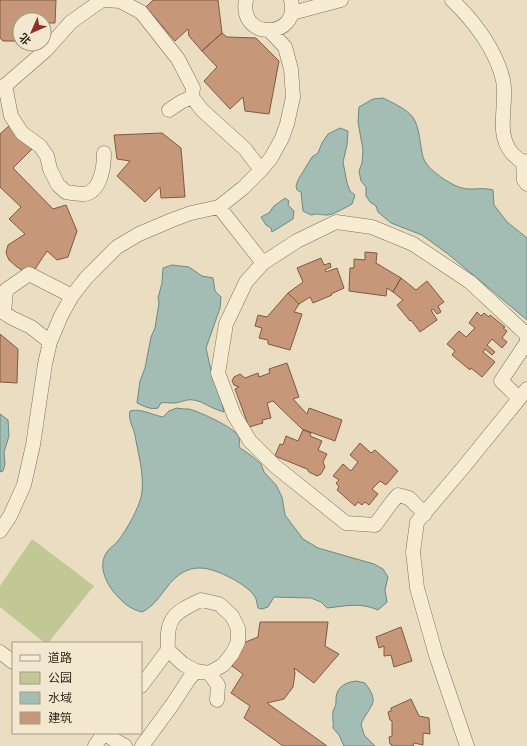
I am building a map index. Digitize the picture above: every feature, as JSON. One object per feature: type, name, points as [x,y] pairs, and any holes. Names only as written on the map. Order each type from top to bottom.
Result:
[{"type":"street","points":[[104,153],[102,174],[95,188],[86,194],[66,192],[58,185],[50,169],[46,156],[40,146],[22,133],[11,116],[3,88],[46,50],[71,22],[103,0],[120,1],[141,12],[178,59],[193,88],[192,97],[202,110],[245,149],[261,170]]},
{"type":"street","points":[[245,0],[244,8],[246,16],[250,22],[256,27],[270,31],[278,29],[289,20],[291,6],[341,0]]},
{"type":"street","points":[[452,0],[474,25],[498,65],[503,81],[504,104],[502,118],[504,138],[511,152],[525,162],[524,180],[527,184]]},
{"type":"street","points":[[0,531],[10,516],[24,485],[33,445],[45,364],[50,342],[61,316],[72,296],[86,278],[117,247],[139,234],[178,218],[191,213],[219,207],[243,188],[261,170],[271,158],[282,138],[287,124],[293,97],[291,69],[285,47],[270,31]]},
{"type":"street","points":[[169,110],[180,102],[192,97]]},
{"type":"street","points":[[219,207],[263,263]]},
{"type":"street","points":[[425,514],[409,498],[398,495],[375,525],[346,523],[275,466],[250,441],[234,415],[218,373],[226,324],[246,282],[263,263],[296,240],[336,222],[372,228],[413,244],[470,282],[526,334],[527,342],[500,381],[523,394],[462,470],[425,514],[417,522],[413,552],[417,588],[436,655],[467,746]]},
{"type":"street","points":[[50,342],[31,327],[2,312],[3,288],[29,274],[72,296]]},
{"type":"street","points":[[142,685],[168,650],[167,637],[169,623],[181,609],[201,600],[219,604],[232,616],[238,628],[238,642],[232,654],[223,665],[189,679],[142,746]]},
{"type":"street","points":[[168,650],[183,664],[203,672],[218,685],[218,700]]},
{"type":"street","points":[[0,652],[12,661]]},
{"type":"street","points":[[95,746],[103,734]]},
{"type":"street","points":[[106,734],[125,746]]},
{"type":"green space","points":[[32,539],[94,586],[49,642],[44,642],[0,607],[0,586]]},
{"type":"water","points":[[383,98],[401,107],[413,117],[418,130],[423,157],[431,169],[445,180],[465,189],[493,190],[494,205],[507,222],[527,238],[527,320],[448,254],[422,235],[391,223],[378,212],[376,206],[370,202],[366,196],[366,187],[361,181],[359,171],[362,163],[363,150],[358,122],[359,107],[373,99]]},
{"type":"water","points":[[340,128],[348,131],[347,145],[343,162],[347,183],[350,191],[355,195],[352,204],[329,215],[311,215],[303,211],[301,192],[297,190],[296,186],[298,180],[312,157],[318,153],[328,134]]},
{"type":"water","points":[[285,198],[289,201],[288,205],[294,211],[293,219],[272,232],[271,228],[266,225],[261,217],[269,213],[274,206]]},
{"type":"water","points":[[172,265],[189,267],[202,276],[213,278],[215,291],[221,297],[220,308],[206,348],[212,375],[224,412],[196,400],[161,403],[158,408],[147,407],[137,403],[140,381],[145,368],[151,337],[155,328],[163,268]]},
{"type":"water","points":[[177,408],[189,409],[201,413],[216,420],[236,433],[239,437],[239,447],[261,464],[264,472],[276,485],[282,497],[285,515],[303,539],[318,548],[374,564],[383,569],[388,577],[385,590],[387,602],[378,610],[359,605],[327,608],[321,602],[311,598],[274,597],[268,607],[262,609],[258,608],[256,599],[252,593],[233,579],[215,571],[198,568],[191,569],[175,578],[159,598],[142,612],[129,607],[122,601],[107,582],[103,562],[108,551],[118,541],[129,525],[139,504],[142,492],[141,470],[135,435],[130,420],[130,411],[142,411],[163,417],[169,411]]},
{"type":"water","points":[[0,414],[8,420],[9,436],[4,452],[5,464],[3,471],[0,472]]},
{"type":"water","points":[[356,681],[365,683],[372,695],[372,704],[361,724],[364,735],[375,746],[344,746],[339,735],[333,728],[333,711],[336,704],[338,690],[347,683]]},
{"type":"building","points":[[0,0],[56,0],[55,23],[52,23],[52,12],[12,12],[12,41],[3,41],[0,38]]},
{"type":"building","points":[[153,0],[218,0],[222,33],[202,51],[189,36],[188,29],[175,41],[146,7]]},
{"type":"building","points":[[222,33],[227,37],[256,38],[279,61],[269,114],[245,111],[243,97],[230,109],[204,81],[217,67],[202,51]]},
{"type":"building","points":[[10,125],[33,148],[13,168],[53,209],[66,205],[77,231],[68,257],[57,260],[47,251],[35,269],[25,272],[9,260],[6,253],[8,245],[25,234],[9,219],[21,207],[0,187],[0,134]]},
{"type":"building","points":[[162,133],[181,148],[185,197],[161,198],[160,187],[145,202],[117,176],[130,161],[117,159],[114,135]]},
{"type":"building","points":[[365,252],[377,253],[376,263],[401,278],[393,292],[387,288],[386,296],[349,291],[350,268],[354,268],[354,259],[365,260]]},
{"type":"building","points":[[321,258],[324,265],[330,263],[331,267],[325,270],[326,272],[337,268],[344,288],[313,303],[310,297],[299,304],[288,293],[303,282],[297,268]]},
{"type":"building","points":[[401,278],[416,290],[427,281],[444,302],[438,306],[441,312],[437,314],[433,309],[431,310],[437,320],[420,332],[397,305],[403,300],[393,292]]},
{"type":"building","points":[[288,293],[299,304],[294,312],[302,314],[290,350],[268,344],[268,340],[259,338],[262,328],[255,326],[258,315],[267,317]]},
{"type":"building","points":[[477,312],[481,316],[484,313],[489,317],[490,315],[505,327],[503,328],[507,331],[502,338],[507,342],[502,348],[492,339],[487,345],[495,352],[492,355],[485,349],[483,352],[495,362],[482,377],[471,368],[470,370],[452,355],[455,351],[447,344],[459,331],[466,337],[475,328],[469,323]]},
{"type":"building","points":[[0,334],[18,349],[17,383],[0,382]]},
{"type":"building","points":[[287,363],[299,397],[293,399],[307,414],[309,408],[342,420],[335,441],[302,429],[273,401],[267,403],[271,418],[262,420],[263,423],[249,427],[235,389],[239,387],[234,385],[232,381],[234,377],[240,374],[245,378],[258,373],[259,377],[270,373],[269,369]]},
{"type":"building","points":[[303,430],[311,433],[310,436],[322,441],[318,450],[327,454],[323,462],[325,467],[321,474],[317,476],[309,472],[307,469],[275,456],[280,444],[283,445],[286,436],[298,441]]},
{"type":"building","points":[[360,443],[371,453],[375,450],[398,471],[386,485],[380,481],[372,489],[378,494],[369,505],[365,502],[362,505],[358,502],[355,506],[337,490],[339,487],[336,483],[339,480],[333,476],[343,464],[351,471],[358,462],[350,455]]},
{"type":"building","points":[[260,622],[328,622],[325,646],[339,654],[314,683],[294,668],[295,673],[293,687],[284,699],[267,703],[327,746],[283,746],[244,718],[250,706],[231,693],[243,674],[232,666],[241,644],[258,637]]},
{"type":"building","points":[[401,627],[412,661],[394,667],[391,655],[384,656],[384,646],[379,648],[376,637]]},
{"type":"building","points":[[411,699],[419,716],[429,718],[430,734],[423,733],[423,745],[414,743],[413,746],[392,746],[390,744],[389,737],[392,736],[392,721],[390,720],[388,712],[391,711],[391,708]]}]
